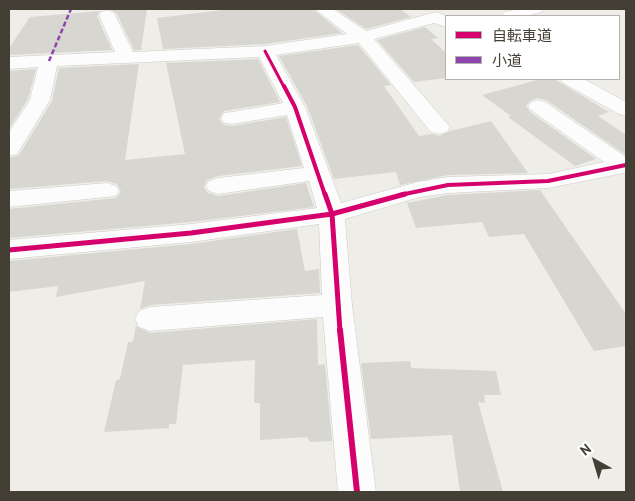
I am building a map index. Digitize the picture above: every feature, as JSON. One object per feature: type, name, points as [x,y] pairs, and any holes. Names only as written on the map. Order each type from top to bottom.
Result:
[{"type":"street","points":[[323,9],[363,37],[439,127]]},
{"type":"street","points":[[514,15],[535,9]]},
{"type":"street","points":[[107,15],[126,58]]},
{"type":"street","points":[[9,63],[126,58],[188,47],[265,51],[363,37],[436,18],[445,22]]},
{"type":"street","points":[[265,51],[295,107],[332,214],[337,305],[357,492]]},
{"type":"street","points":[[9,149],[40,100],[49,61]]},
{"type":"street","points":[[572,80],[626,110]]},
{"type":"street","points":[[538,106],[625,165]]},
{"type":"street","points":[[232,118],[295,107]]},
{"type":"street","points":[[9,250],[191,233],[332,214],[433,188],[548,181],[625,165]]},
{"type":"street","points":[[218,186],[318,172]]},
{"type":"street","points":[[9,199],[107,191]]},
{"type":"street","points":[[150,319],[337,305]]},
{"type":"building","points":[[110,9],[147,9],[141,50],[134,50],[117,14]]},
{"type":"building","points":[[231,9],[313,9],[342,33],[265,44],[163,49],[157,18]]},
{"type":"building","points":[[336,9],[400,9],[411,17],[366,29]]},
{"type":"building","points":[[100,11],[97,16],[112,50],[9,55],[9,48],[30,17]]},
{"type":"building","points":[[425,27],[438,38],[431,39],[445,52],[445,78],[414,82],[377,40]]},
{"type":"building","points":[[358,45],[391,85],[384,86],[419,136],[432,134],[439,136],[450,131],[491,121],[528,173],[448,175],[400,185],[396,172],[334,179],[307,106],[279,56]]},
{"type":"building","points":[[258,59],[280,102],[224,111],[219,119],[224,125],[232,126],[286,117],[302,166],[218,176],[207,180],[204,187],[208,193],[218,196],[306,183],[314,207],[191,222],[9,238],[9,209],[116,198],[121,192],[117,184],[107,181],[9,189],[9,158],[19,155],[52,101],[59,68],[139,64],[125,160],[185,154],[166,63]]},
{"type":"building","points":[[36,69],[28,99],[9,129],[9,71]]},
{"type":"building","points":[[537,80],[556,80],[609,112],[598,116],[626,135],[626,155],[546,100],[537,98],[530,101],[526,106],[530,112],[596,159],[575,166],[508,117],[511,116],[482,95]]},
{"type":"building","points":[[540,190],[626,314],[626,346],[594,351],[524,234],[489,237],[482,222],[416,228],[407,203],[448,195]]},
{"type":"building","points":[[297,229],[305,271],[319,269],[320,293],[150,305],[140,309],[145,281],[56,297],[58,286],[9,292],[9,261],[191,244]]},
{"type":"building","points":[[317,319],[318,365],[325,364],[332,441],[310,442],[307,437],[260,440],[260,403],[254,403],[255,360],[183,365],[176,424],[169,424],[169,428],[104,432],[116,380],[120,379],[128,342],[133,342],[136,326],[150,333]]},
{"type":"building","points":[[410,361],[411,368],[496,371],[501,395],[484,395],[485,403],[478,402],[503,492],[460,492],[452,435],[371,439],[361,363]]},
{"type":"marked path","points":[[49,61],[71,9]]},
{"type":"cycle path","points":[[265,51],[295,107],[332,214],[337,305],[357,492]]},
{"type":"cycle path","points":[[9,250],[191,233],[332,214],[418,190],[448,185],[548,181],[626,165]]}]
